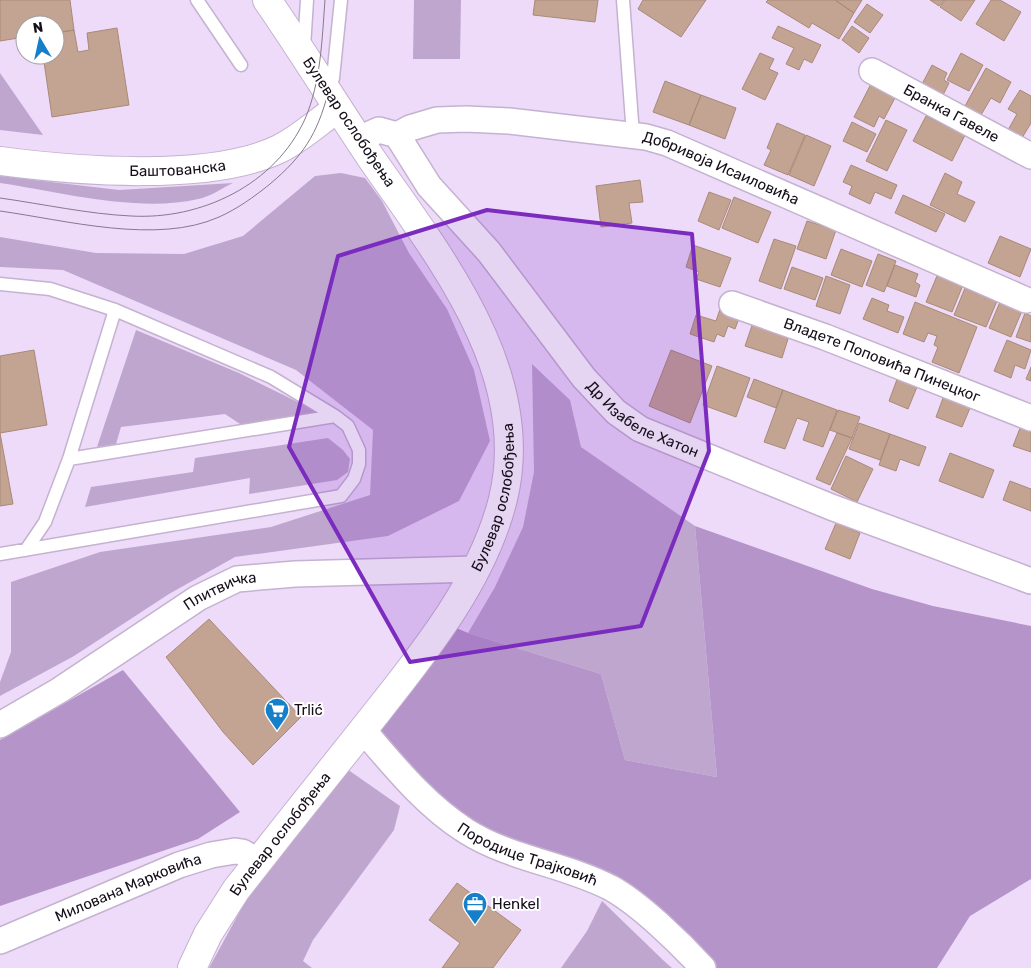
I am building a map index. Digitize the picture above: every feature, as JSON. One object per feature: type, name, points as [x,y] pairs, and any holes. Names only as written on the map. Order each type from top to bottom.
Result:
[{"type":"main road","name":"Булевар ослобођења","points":[[192,968],[226,906],[258,861],[363,730],[445,623],[474,569],[498,517],[506,483],[507,423],[497,376],[483,336],[454,280],[267,0]]},
{"type":"main road","name":"Баштованска","points":[[0,161],[113,170],[157,170],[231,163],[278,150],[333,100]]},
{"type":"street","name":"Бранка Гавеле","points":[[872,71],[1031,156]]},
{"type":"street","name":"Добривоја Исаиловића","points":[[397,135],[410,128],[437,120],[466,119],[509,121],[633,135],[676,147],[1026,300]]},
{"type":"street","points":[[359,139],[379,130],[386,130],[397,135]]},
{"type":"street","name":"Др Изабеле Хатон","points":[[397,135],[429,186],[489,252],[584,378],[616,412],[640,430],[830,507],[1031,581]]},
{"type":"street","name":"Владете Поповића Пинецког","points":[[732,304],[825,337],[1031,418]]},
{"type":"street","name":"Плитвичка","points":[[0,725],[60,690],[198,598],[237,579],[295,574],[474,569]]},
{"type":"street","name":"Породице Трајковић","points":[[363,730],[411,784],[467,832],[495,845],[611,888],[661,926],[703,968]]},
{"type":"street","name":"Милована Марковића","points":[[0,941],[179,865],[211,855],[242,852],[258,861]]},
{"type":"lane","points":[[197,0],[240,65]]},
{"type":"lane","points":[[304,54],[307,0]]},
{"type":"lane","points":[[333,100],[333,78],[341,0]]},
{"type":"lane","points":[[623,0],[633,135]]},
{"type":"lane","points":[[0,284],[50,289],[115,310],[271,377],[348,426],[359,450],[360,464],[354,479],[341,496],[0,554]]},
{"type":"lane","points":[[26,550],[44,522],[69,459],[115,310]]},
{"type":"lane","points":[[69,459],[335,416]]},
{"type":"highlighted area","points":[[487,210],[692,234],[709,451],[641,626],[410,662],[289,447],[338,256]]},
{"type":"shaded area","points":[[414,0],[461,0],[460,59],[413,59]]},
{"type":"shaded area","points":[[0,73],[43,135],[0,130]]},
{"type":"shaded area","points":[[341,173],[365,178],[382,201],[409,253],[447,309],[474,370],[490,441],[459,501],[388,536],[235,557],[169,594],[74,656],[0,696],[0,682],[11,652],[11,582],[100,552],[271,527],[370,495],[373,430],[296,370],[63,270],[0,267],[0,237],[96,253],[184,254],[243,236],[315,176]]},
{"type":"shaded area","points":[[0,176],[119,190],[233,183],[202,198],[175,203],[151,204],[99,200],[0,183]]},
{"type":"shaded area","points":[[136,330],[239,373],[318,412],[243,426],[225,414],[121,427],[116,444],[97,447]]},
{"type":"shaded area","points":[[532,364],[570,400],[581,447],[695,526],[717,777],[625,760],[601,674],[468,633],[495,587],[523,527],[534,472]]},
{"type":"shaded area","points":[[328,438],[343,450],[350,459],[348,472],[337,480],[249,494],[250,478],[85,507],[91,487],[193,472],[195,458]]},
{"type":"shaded area","points":[[695,526],[872,589],[933,606],[1031,626],[1031,879],[970,916],[937,968],[703,968],[661,926],[495,845],[363,730],[445,623],[468,633],[601,674],[625,760],[717,777]]},
{"type":"shaded area","points":[[123,670],[240,812],[198,839],[0,906],[0,740]]},
{"type":"shaded area","points":[[344,767],[400,806],[394,830],[313,940],[303,961],[312,968],[209,968],[263,869]]},
{"type":"shaded area","points":[[602,901],[672,968],[561,968],[587,931]]},
{"type":"building","points":[[0,0],[70,0],[74,30],[65,31],[65,15],[15,15],[15,39],[0,41]]},
{"type":"building","points":[[535,0],[598,0],[595,22],[533,15]]},
{"type":"building","points":[[643,0],[706,0],[681,37],[638,9]]},
{"type":"building","points":[[768,0],[835,0],[854,13],[839,39],[812,23],[809,28],[766,2]]},
{"type":"building","points":[[835,0],[862,0],[854,13]]},
{"type":"building","points":[[930,0],[944,0],[939,6]]},
{"type":"building","points":[[945,0],[975,0],[961,21],[940,7]]},
{"type":"building","points":[[991,0],[1000,0],[1021,12],[1004,41],[976,24]]},
{"type":"building","points":[[867,4],[883,15],[870,33],[854,22]]},
{"type":"building","points":[[778,26],[821,45],[812,63],[804,59],[799,70],[786,64],[794,48],[772,38]]},
{"type":"building","points":[[852,26],[869,38],[859,53],[842,40]]},
{"type":"building","points":[[117,28],[129,105],[52,117],[44,65],[65,65],[65,31],[74,30],[78,52],[89,50],[87,33]]},
{"type":"building","points":[[760,53],[774,59],[769,69],[778,73],[765,100],[742,89]]},
{"type":"building","points":[[961,53],[983,65],[969,91],[947,80]]},
{"type":"building","points":[[932,65],[947,73],[944,80],[949,83],[942,97],[921,86]]},
{"type":"building","points":[[986,68],[1011,82],[1000,103],[991,98],[981,115],[965,106]]},
{"type":"building","points":[[665,81],[701,95],[689,125],[653,112]]},
{"type":"building","points":[[872,82],[897,94],[884,119],[879,116],[874,127],[854,117]]},
{"type":"building","points":[[1020,90],[1031,96],[1031,123],[1022,138],[1008,130],[1017,114],[1008,109]]},
{"type":"building","points":[[701,95],[736,108],[725,139],[689,125]]},
{"type":"building","points":[[926,116],[965,135],[952,161],[913,141]]},
{"type":"building","points":[[886,120],[907,130],[887,171],[866,161]]},
{"type":"building","points":[[852,122],[876,134],[867,152],[843,141]]},
{"type":"building","points":[[777,123],[805,135],[788,175],[764,165],[771,150],[767,148]]},
{"type":"building","points":[[806,135],[831,146],[814,186],[789,175]]},
{"type":"building","points":[[851,165],[897,185],[891,199],[875,192],[870,204],[849,194],[852,186],[843,182]]},
{"type":"building","points":[[945,173],[962,182],[957,194],[975,202],[965,222],[930,205]]},
{"type":"building","points":[[640,180],[643,202],[629,203],[632,223],[601,227],[596,186]]},
{"type":"building","points":[[709,192],[731,200],[719,230],[698,221]]},
{"type":"building","points":[[903,195],[945,214],[936,232],[895,213]]},
{"type":"building","points":[[734,197],[771,212],[758,243],[722,228]]},
{"type":"building","points":[[807,221],[836,230],[826,259],[797,249]]},
{"type":"building","points":[[1000,236],[1031,249],[1020,277],[988,263]]},
{"type":"building","points":[[774,239],[796,246],[781,289],[759,281]]},
{"type":"building","points":[[693,245],[731,258],[720,287],[696,279],[699,272],[686,267]]},
{"type":"building","points":[[841,249],[872,261],[862,287],[831,275]]},
{"type":"building","points":[[878,254],[896,261],[884,292],[866,285]]},
{"type":"building","points":[[942,264],[967,275],[952,312],[926,302]]},
{"type":"building","points":[[895,265],[918,274],[915,282],[920,285],[916,297],[887,286]]},
{"type":"building","points":[[792,267],[823,278],[815,300],[784,289]]},
{"type":"building","points":[[826,276],[850,285],[840,314],[816,306]]},
{"type":"building","points":[[965,288],[997,301],[986,327],[954,315]]},
{"type":"building","points":[[1002,297],[1024,306],[1011,337],[989,328]]},
{"type":"building","points":[[872,298],[889,305],[887,311],[904,317],[898,333],[863,319]]},
{"type":"building","points":[[915,302],[977,327],[959,373],[932,362],[938,347],[934,345],[937,336],[928,333],[924,342],[903,334]]},
{"type":"building","points":[[721,306],[741,313],[735,329],[728,326],[724,337],[717,334],[714,342],[690,334],[696,315],[716,321]]},
{"type":"building","points":[[1025,313],[1031,316],[1031,342],[1016,337]]},
{"type":"building","points":[[756,314],[792,326],[782,358],[745,346]]},
{"type":"building","points":[[1007,340],[1031,350],[1025,369],[1015,365],[1011,378],[994,371]]},
{"type":"building","points":[[34,350],[47,425],[0,433],[0,356]]},
{"type":"building","points":[[671,350],[712,366],[690,423],[649,406]]},
{"type":"building","points":[[717,366],[750,378],[736,417],[703,405]]},
{"type":"building","points":[[1031,367],[1031,381],[1026,379]]},
{"type":"building","points":[[899,374],[919,382],[908,409],[889,401]]},
{"type":"building","points":[[754,379],[783,390],[776,408],[747,397]]},
{"type":"building","points":[[783,390],[837,410],[823,447],[803,440],[809,422],[797,418],[785,449],[764,442]]},
{"type":"building","points":[[946,390],[973,401],[962,427],[936,417]]},
{"type":"building","points":[[838,410],[860,417],[852,438],[830,430]]},
{"type":"building","points":[[1024,418],[1031,421],[1031,452],[1013,446]]},
{"type":"building","points":[[859,423],[890,434],[880,460],[849,449]]},
{"type":"building","points":[[0,433],[13,504],[0,506]]},
{"type":"building","points":[[837,433],[852,438],[830,485],[816,479]]},
{"type":"building","points":[[890,434],[926,447],[919,466],[900,459],[896,471],[879,465]]},
{"type":"building","points":[[950,453],[994,470],[983,498],[939,481]]},
{"type":"building","points":[[846,456],[873,469],[857,502],[831,489]]},
{"type":"building","points":[[1010,481],[1031,489],[1031,511],[1003,500]]},
{"type":"building","points":[[836,523],[860,533],[850,559],[825,549]]},
{"type":"building","points":[[209,619],[301,717],[253,765],[223,732],[166,657]]},
{"type":"building","name":"Henkel","points":[[457,883],[521,930],[493,968],[442,968],[460,943],[429,920]]},
{"type":"tram line","points":[[0,198],[98,213],[157,216],[184,212],[233,194],[255,180],[275,163],[292,142],[305,119],[318,75],[325,0]]},
{"type":"tram line","points":[[0,211],[111,228],[140,230],[168,229],[194,225],[219,217],[258,194],[282,174],[300,154],[314,133],[328,93]]},
{"type":"place","name":"Trlić","points":[[277,731]]},
{"type":"place","name":"Henkel","points":[[475,925]]}]
